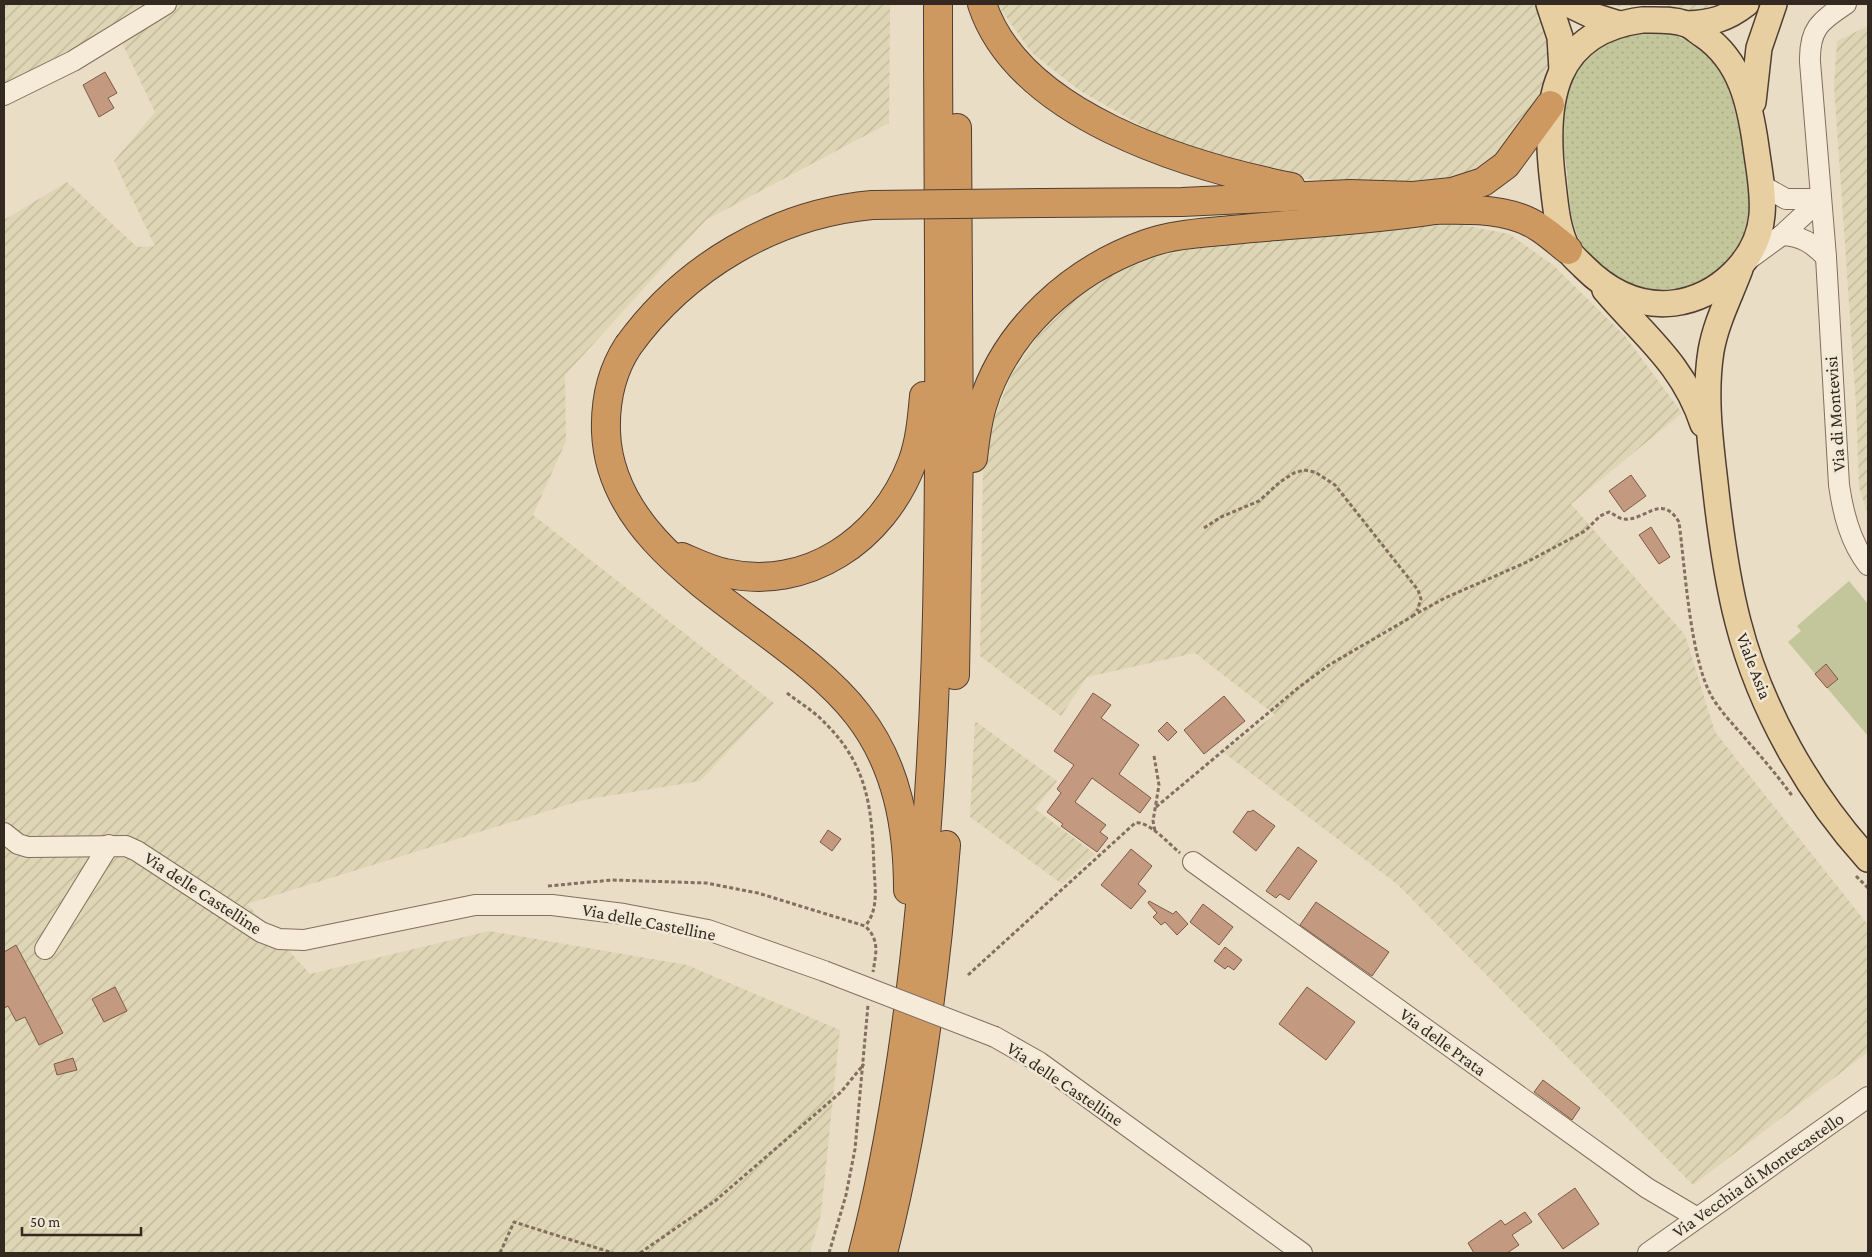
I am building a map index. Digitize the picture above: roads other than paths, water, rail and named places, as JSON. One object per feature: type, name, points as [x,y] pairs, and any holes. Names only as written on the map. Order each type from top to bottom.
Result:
[{"type":"highway","points":[[863,1253],[886,1150],[914,968],[931,785],[936,666],[939,245],[938,4]]},
{"type":"highway","points":[[883,1253],[906,1152],[917,1086],[940,918],[949,802],[957,604],[959,291],[957,4]]},
{"type":"highway","points":[[982,4],[997,35],[1025,70],[1046,90],[1094,120],[1165,154],[1206,167],[1290,187],[1350,194]]},
{"type":"highway","points":[[914,968],[902,821],[892,777],[873,736],[850,704],[830,683],[688,573],[633,513],[622,495],[609,457],[606,437],[607,404],[616,370],[628,346],[666,301],[711,264],[759,236],[793,222],[850,207],[872,205],[1182,202],[1350,194],[1432,195],[1468,188],[1483,182],[1506,166],[1550,105]]},
{"type":"highway","points":[[1182,202],[1240,206],[1492,211],[1520,218],[1540,228],[1568,250]]},
{"type":"highway","points":[[957,604],[977,425],[982,404],[993,379],[1014,343],[1028,324],[1058,292],[1091,270],[1146,243],[1174,237],[1268,226],[1394,217],[1435,210]]},
{"type":"highway","points":[[659,542],[708,568],[724,573],[760,577],[778,576],[814,568],[841,554],[861,538],[892,502],[912,464],[917,447],[939,245]]},
{"type":"main road","points":[[1549,4],[1560,37],[1562,70]]},
{"type":"main road","points":[[1568,4],[1593,16],[1619,24]]},
{"type":"main road","points":[[1746,4],[1716,22],[1687,24],[1648,20],[1619,24],[1588,41],[1571,57],[1562,70],[1550,105],[1549,146],[1554,199],[1568,250],[1598,280],[1617,293],[1639,301],[1675,302],[1708,292],[1741,265],[1751,250],[1759,228],[1762,204],[1753,127],[1752,95],[1756,66],[1774,4]]},
{"type":"main road","points":[[1687,24],[1718,47],[1733,65],[1742,85],[1753,127]]},
{"type":"main road","name":"Viale Asia","points":[[1741,265],[1717,328],[1712,349],[1708,390],[1710,446],[1730,587],[1745,647],[1776,719],[1809,780],[1861,867]]},
{"type":"main road","name":"Viale Asia","points":[[1598,280],[1681,376],[1697,405],[1710,446]]},
{"type":"street","points":[[4,95],[73,61],[166,4]]},
{"type":"street","name":"Via di Montevisi","points":[[1846,4],[1821,22],[1814,30],[1811,41],[1810,62],[1826,257],[1839,484],[1846,521],[1857,548],[1868,564]]},
{"type":"street","points":[[1761,185],[1786,199],[1821,199]]},
{"type":"street","points":[[1741,265],[1782,235],[1821,199]]},
{"type":"street","points":[[1782,235],[1794,236],[1809,241],[1826,257]]},
{"type":"street","name":"Via delle Castelline","points":[[4,833],[18,844],[28,847],[126,846],[137,851],[260,932],[279,939],[304,940],[474,906],[552,905],[624,914],[708,930],[824,971],[995,1037],[1039,1062],[1302,1253]]},
{"type":"street","points":[[45,949],[109,845]]},
{"type":"street","name":"Via delle Prata","points":[[1193,862],[1646,1188],[1696,1217]]},
{"type":"street","name":"Via Vecchia di Montecastello","points":[[1648,1253],[1696,1217],[1868,1097]]}]
